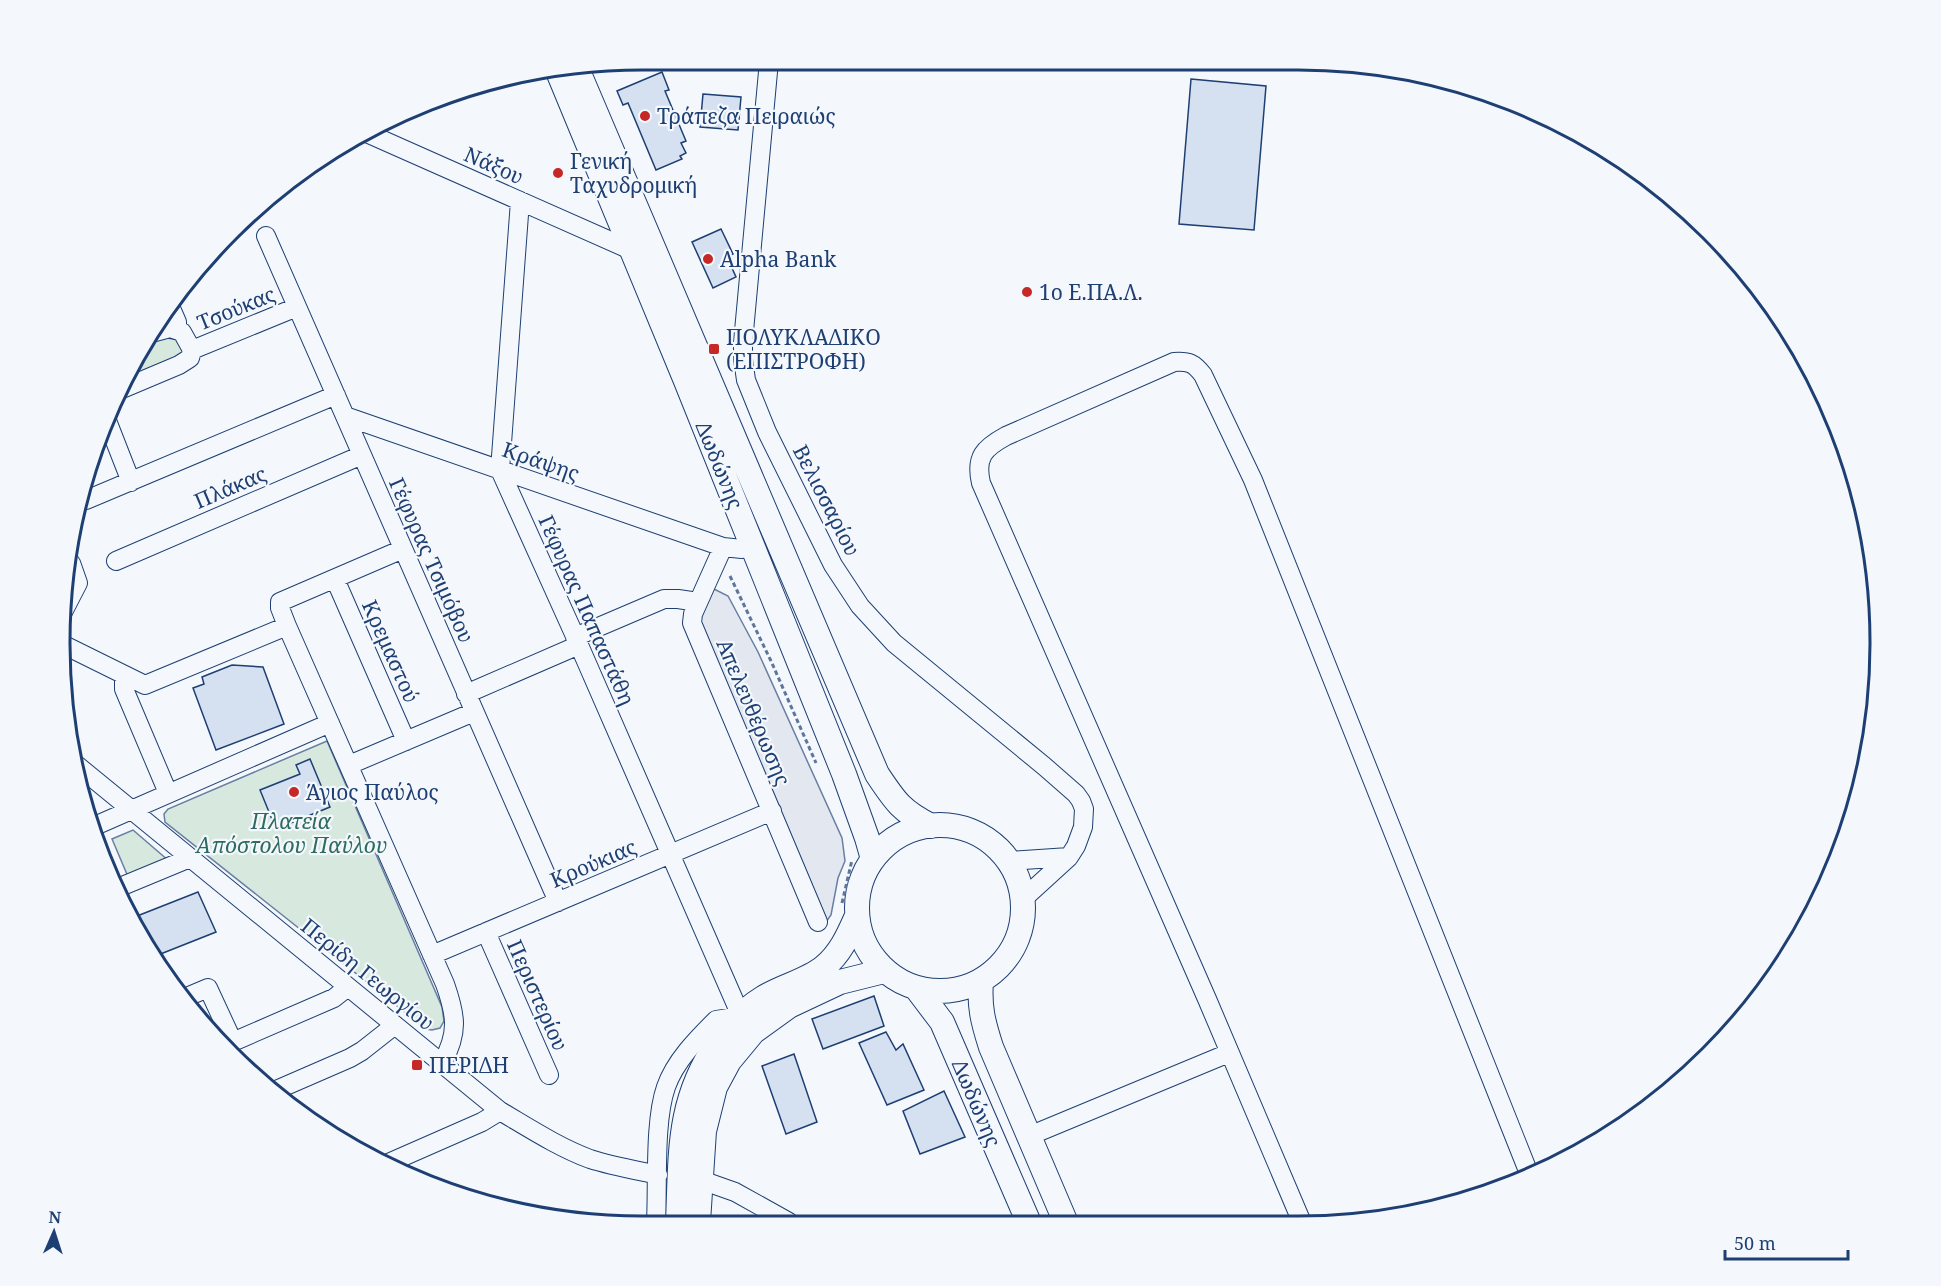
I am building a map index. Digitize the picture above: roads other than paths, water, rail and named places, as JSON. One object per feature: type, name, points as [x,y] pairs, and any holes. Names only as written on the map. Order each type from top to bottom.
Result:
[{"type":"main road","name":"Δωδώνης","points":[[579,74],[877,774],[897,804],[906,812],[931,826]]},
{"type":"main road","name":"Δωδώνης","points":[[560,77],[844,774],[862,858],[865,870],[856,902],[849,915],[867,949],[884,971],[902,983],[917,989],[934,992],[950,991],[981,981],[1000,966],[1014,946],[1020,931],[1023,899],[1019,883],[1008,861],[992,843],[978,834],[947,825],[915,829],[900,835],[862,858]]},
{"type":"main road","points":[[678,1216],[683,1130],[690,1095],[708,1056],[723,1036],[753,1005],[766,996],[824,967],[844,945],[849,915]]},
{"type":"main road","points":[[698,1216],[704,1131],[710,1103],[720,1075],[741,1045],[770,1018],[796,1002],[840,982],[884,971]]},
{"type":"main road","name":"Δωδώνης","points":[[981,981],[979,1005],[991,1047],[1063,1216]]},
{"type":"main road","name":"Δωδώνης","points":[[917,989],[942,1022],[1026,1216]]},
{"type":"street","name":"Βελισσαρίου","points":[[768,70],[743,353],[749,390],[799,499],[834,565],[860,606],[894,643],[1044,766],[1081,801],[1084,809],[1083,827],[1076,846],[1069,857],[1023,899]]},
{"type":"street","name":"Νάξου","points":[[376,137],[633,251]]},
{"type":"street","name":"Γέφυρας Παπαστάθη","points":[[520,201],[500,470],[741,1016]]},
{"type":"street","name":"Γέφυρας Τσιμόβου","points":[[266,236],[558,902]]},
{"type":"street","name":"Τσούκας","points":[[192,350],[297,307]]},
{"type":"street","points":[[174,315],[177,329]]},
{"type":"street","name":"Τσούκας","points":[[133,385],[190,358],[192,350],[184,334],[177,329],[164,330]]},
{"type":"street","points":[[1299,1216],[1208,999],[981,483],[978,471],[981,457],[991,445],[1006,436],[1174,362],[1185,361],[1194,364],[1203,375],[1252,480],[1527,1167]]},
{"type":"street","points":[[89,499],[336,395]]},
{"type":"street","name":"Κράψης","points":[[345,416],[723,548]]},
{"type":"street","points":[[111,431],[131,482]]},
{"type":"street","name":"Πλάκας","points":[[116,561],[362,455]]},
{"type":"street","points":[[723,548],[753,547]]},
{"type":"street","name":"Απελευθέρωσης","points":[[723,548],[692,616],[693,626],[818,921]]},
{"type":"street","points":[[403,549],[280,602],[280,608],[450,997],[455,1023],[452,1043],[442,1063]]},
{"type":"street","points":[[73,593],[78,583],[75,573]]},
{"type":"street","name":"Κρεμαστού","points":[[334,579],[406,741]]},
{"type":"street","points":[[466,694],[664,599],[698,602]]},
{"type":"street","points":[[70,648],[145,685],[287,626]]},
{"type":"street","points":[[124,676],[124,689],[168,793]]},
{"type":"street","points":[[349,765],[474,712]]},
{"type":"street","points":[[100,824],[330,723]]},
{"type":"street","name":"Περίδη Γεωργίου","points":[[86,772],[500,1111],[555,1143],[590,1158],[658,1174]]},
{"type":"street","name":"Κρούκιας","points":[[432,955],[772,812]]},
{"type":"street","points":[[1008,861],[1069,857]]},
{"type":"street","points":[[125,885],[190,858]]},
{"type":"street","name":"Περιστερίου","points":[[486,932],[549,1076]]},
{"type":"street","points":[[233,1042],[334,998],[348,987]]},
{"type":"street","points":[[192,995],[208,988],[227,1036]]},
{"type":"street","points":[[656,1216],[661,1116],[666,1087],[686,1053],[716,1020],[741,1016]]},
{"type":"street","points":[[283,1087],[350,1058],[395,1025]]},
{"type":"street","points":[[1029,1136],[1229,1053]]},
{"type":"street","points":[[397,1159],[482,1122],[500,1111]]},
{"type":"street","points":[[701,1180],[735,1192],[778,1216]]},
{"type":"place","name":"Τράπεζα Πειραιώς","points":[[645,116]]},
{"type":"place","name":"Γενική Ταχυδρομική","points":[[558,173]]},
{"type":"place","name":"Alpha Bank","points":[[708,259]]},
{"type":"place","name":"1ο Ε.ΠΑ.Λ.","points":[[1027,292]]},
{"type":"place","name":"ΠΟΛΥΚΛΑΔΙΚΟ (ΕΠΙΣΤΡΟΦΗ)","points":[[714,349]]},
{"type":"place","name":"Άγιος Παύλος","points":[[294,792]]},
{"type":"place","name":"ΠΕΡΙΔΗ","points":[[417,1065]]},
{"type":"park label","name":"Πλατεία Απόστολου Παύλου","points":[[291,833]]}]
